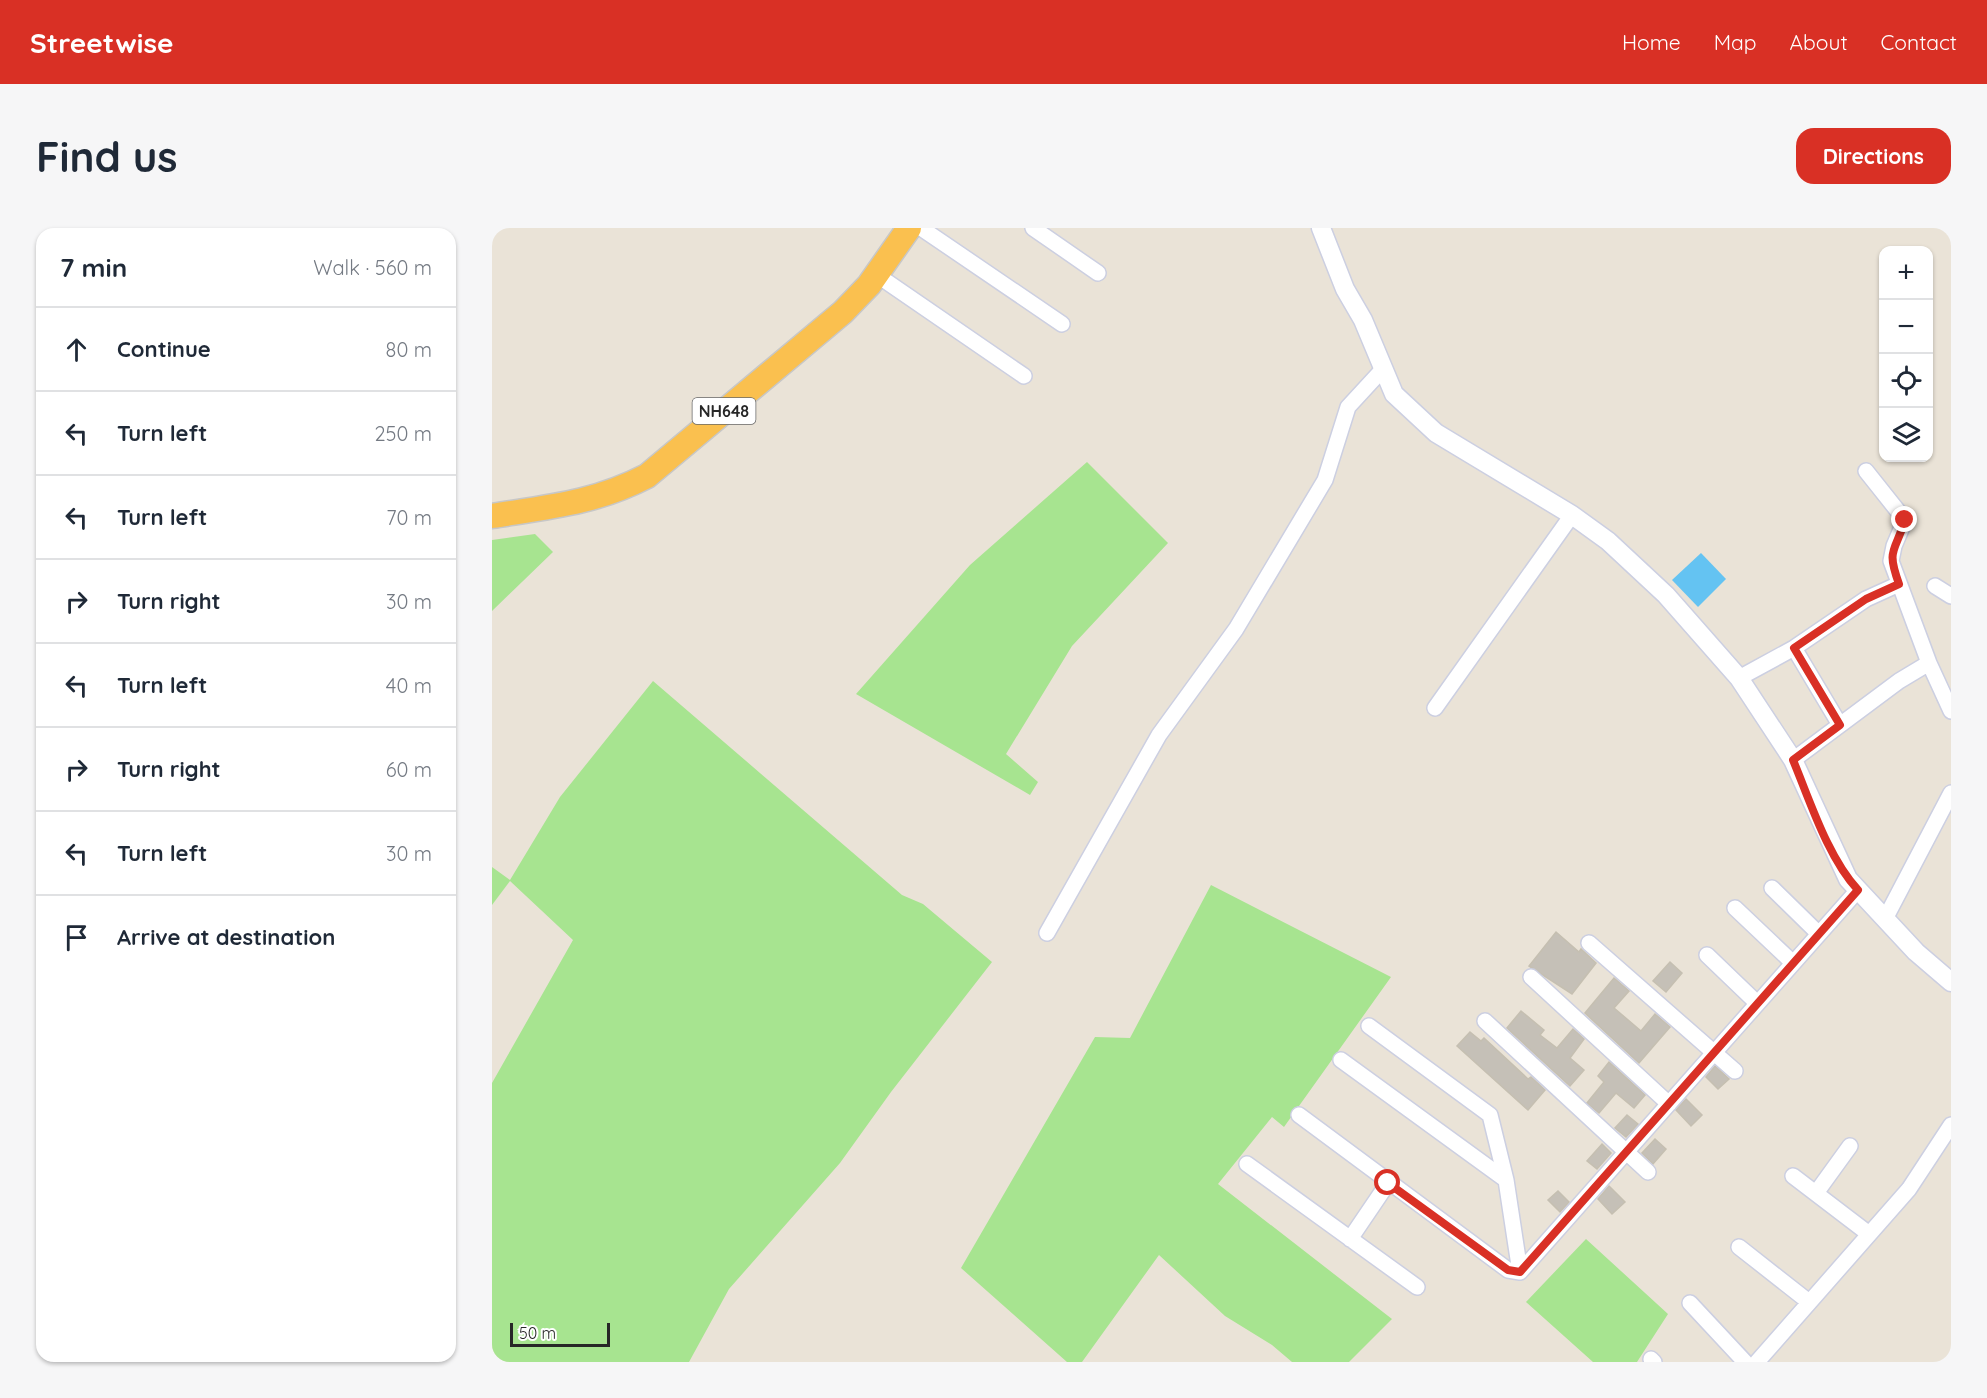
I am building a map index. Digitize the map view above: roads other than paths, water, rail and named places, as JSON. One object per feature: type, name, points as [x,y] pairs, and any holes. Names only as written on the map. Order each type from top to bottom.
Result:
[{"type":"highway","name":"NH648","points":[[492,516],[584,502],[617,492],[647,476],[843,312],[877,275],[909,228]]},
{"type":"street","points":[[921,228],[1062,324]]},
{"type":"street","points":[[1033,228],[1098,273]]},
{"type":"street","points":[[1321,228],[1345,289],[1363,320],[1394,394],[1436,434],[1572,515],[1608,541],[1666,595],[1739,678],[1793,760],[1848,879],[1916,952],[1951,982]]},
{"type":"street","points":[[877,275],[1024,375]]},
{"type":"street","points":[[1047,933],[1159,735],[1236,629],[1325,480],[1348,406],[1383,369]]},
{"type":"street","points":[[1866,471],[1905,520],[1894,546],[1891,561],[1929,663],[1951,711]]},
{"type":"street","points":[[1435,708],[1572,515]]},
{"type":"street","points":[[1739,678],[1794,648],[1866,599],[1899,584]]},
{"type":"street","points":[[1935,586],[1951,596]]},
{"type":"street","points":[[1794,648],[1840,725]]},
{"type":"street","points":[[1793,760],[1899,681],[1929,663]]},
{"type":"street","points":[[1885,919],[1951,793]]},
{"type":"street","points":[[1772,888],[1819,934]]},
{"type":"street","points":[[1520,1272],[1627,1154],[1858,890]]},
{"type":"street","points":[[1735,908],[1793,963]]},
{"type":"street","points":[[1589,943],[1735,1071]]},
{"type":"street","points":[[1707,955],[1757,1003]]},
{"type":"street","points":[[1531,977],[1669,1104]]},
{"type":"street","points":[[1485,1021],[1648,1172]]},
{"type":"street","points":[[1369,1026],[1490,1115],[1506,1180],[1520,1272]]},
{"type":"street","points":[[1341,1060],[1506,1180]]},
{"type":"street","points":[[1299,1115],[1508,1270],[1520,1272]]},
{"type":"street","points":[[1757,1362],[1909,1188],[1951,1125]]},
{"type":"street","points":[[1816,1193],[1850,1146]]},
{"type":"street","points":[[1247,1164],[1417,1287]]},
{"type":"street","points":[[1793,1176],[1869,1234]]},
{"type":"street","points":[[1350,1239],[1388,1183]]},
{"type":"street","points":[[1739,1247],[1809,1302]]},
{"type":"street","points":[[1690,1303],[1744,1362]]},
{"type":"water","points":[[1701,553],[1726,579],[1698,607],[1672,580]]}]
